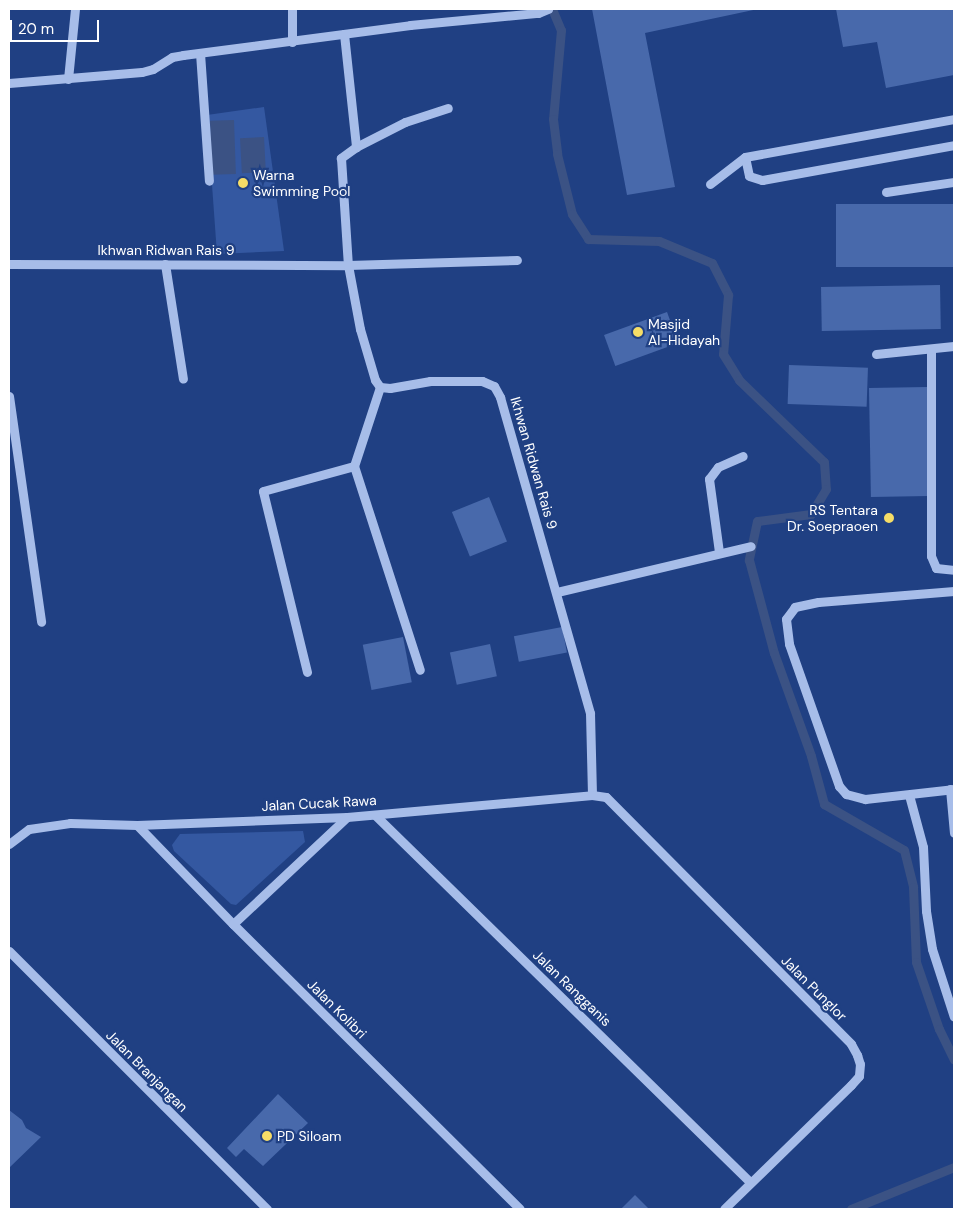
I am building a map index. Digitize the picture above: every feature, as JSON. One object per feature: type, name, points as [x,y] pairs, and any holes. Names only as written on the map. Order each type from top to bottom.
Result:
[{"type":"street","points":[[68,79],[74,9]]},
{"type":"street","points":[[292,9],[292,42]]},
{"type":"street","points":[[9,82],[142,72],[153,69],[172,57],[410,25],[538,13],[548,9]]},
{"type":"street","points":[[344,34],[356,147]]},
{"type":"street","points":[[200,53],[209,181]]},
{"type":"street","points":[[420,670],[354,466],[380,387],[375,380],[360,328],[348,265],[341,158],[356,147],[405,122],[448,108]]},
{"type":"street","points":[[710,184],[746,157],[954,119]]},
{"type":"street","points":[[746,157],[749,176],[762,180],[954,145]]},
{"type":"street","points":[[886,192],[954,182]]},
{"type":"street","name":"Ikhwan Ridwan Rais 9","points":[[9,264],[348,265],[517,260]]},
{"type":"street","points":[[164,264],[183,379]]},
{"type":"street","points":[[876,354],[954,346]]},
{"type":"street","points":[[932,349],[931,556],[936,568],[954,570]]},
{"type":"street","name":"Ikhwan Ridwan Rais 9","points":[[380,387],[390,388],[430,381],[482,381],[494,386],[500,397],[590,713],[592,794]]},
{"type":"street","points":[[9,396],[41,622]]},
{"type":"street","points":[[720,552],[709,479],[718,467],[743,456]]},
{"type":"street","points":[[307,672],[263,491],[354,466]]},
{"type":"street","points":[[557,592],[751,546]]},
{"type":"street","points":[[954,591],[818,602],[795,607],[786,619],[790,644],[839,786],[846,794],[865,799],[952,789],[954,834]]},
{"type":"street","name":"Jalan Cucak Rawa","points":[[9,844],[29,829],[70,823],[137,825],[347,817],[592,794]]},
{"type":"street","name":"Jalan Punglor","points":[[592,794],[606,797],[851,1044],[860,1064],[858,1076],[851,1085],[724,1209]]},
{"type":"street","points":[[909,794],[923,846],[926,911],[932,949],[954,1016]]},
{"type":"street","name":"Jalan Rangganis","points":[[375,814],[750,1182]]},
{"type":"street","points":[[233,924],[347,817]]},
{"type":"street","name":"Jalan Kolibri","points":[[137,825],[233,924],[520,1209]]},
{"type":"street","name":"Jalan Branjangan","points":[[9,952],[267,1209]]},
{"type":"street","points":[[733,1209],[737,1196]]},
{"type":"shaded area","name":"Warna Swimming Pool","points":[[264,107],[284,251],[217,254],[207,115]]},
{"type":"shaded area","points":[[234,120],[236,174],[212,175],[210,121]]},
{"type":"shaded area","points":[[264,137],[266,172],[242,173],[240,138]]},
{"type":"shaded area","points":[[303,831],[305,842],[236,905],[231,904],[174,851],[172,845],[180,834]]},
{"type":"building","points":[[592,9],[758,9],[645,33],[675,187],[627,195]]},
{"type":"building","points":[[836,9],[954,9],[954,75],[886,88],[877,42],[843,47]]},
{"type":"building","points":[[836,204],[954,204],[954,267],[836,267]]},
{"type":"building","points":[[940,285],[941,329],[822,331],[821,287]]},
{"type":"building","name":"Masjid Al-Hidayah","points":[[667,312],[678,343],[615,366],[604,335]]},
{"type":"building","points":[[789,365],[868,368],[867,407],[788,404]]},
{"type":"building","points":[[927,387],[929,496],[871,497],[869,388]]},
{"type":"building","points":[[489,497],[507,542],[470,556],[452,512]]},
{"type":"building","points":[[562,627],[567,653],[519,662],[514,636]]},
{"type":"building","points":[[403,637],[412,682],[372,690],[363,645]]},
{"type":"building","points":[[490,644],[497,676],[457,685],[450,653]]},
{"type":"building","name":"PD Siloam","points":[[278,1094],[308,1123],[263,1166],[244,1149],[236,1157],[227,1148]]},
{"type":"building","points":[[9,1110],[22,1120],[26,1128],[41,1137],[9,1168]]},
{"type":"building","points":[[635,1195],[649,1209],[621,1209]]},
{"type":"waterway","points":[[552,9],[561,30],[553,119],[557,154],[572,214],[588,239],[659,241],[712,263],[728,295],[723,354],[739,380],[824,462],[826,489],[811,514],[757,521],[749,560],[774,653],[811,756],[824,804],[904,850],[913,887],[916,962],[939,1029],[954,1060]]},
{"type":"waterway","points":[[851,1209],[954,1167]]},
{"type":"place","name":"Warna Swimming Pool","points":[[243,183]]},
{"type":"place","name":"Masjid Al-Hidayah","points":[[638,332]]},
{"type":"place","name":"RS Tentara Dr. Soepraoen","points":[[889,518]]},
{"type":"place","name":"PD Siloam","points":[[267,1136]]}]
